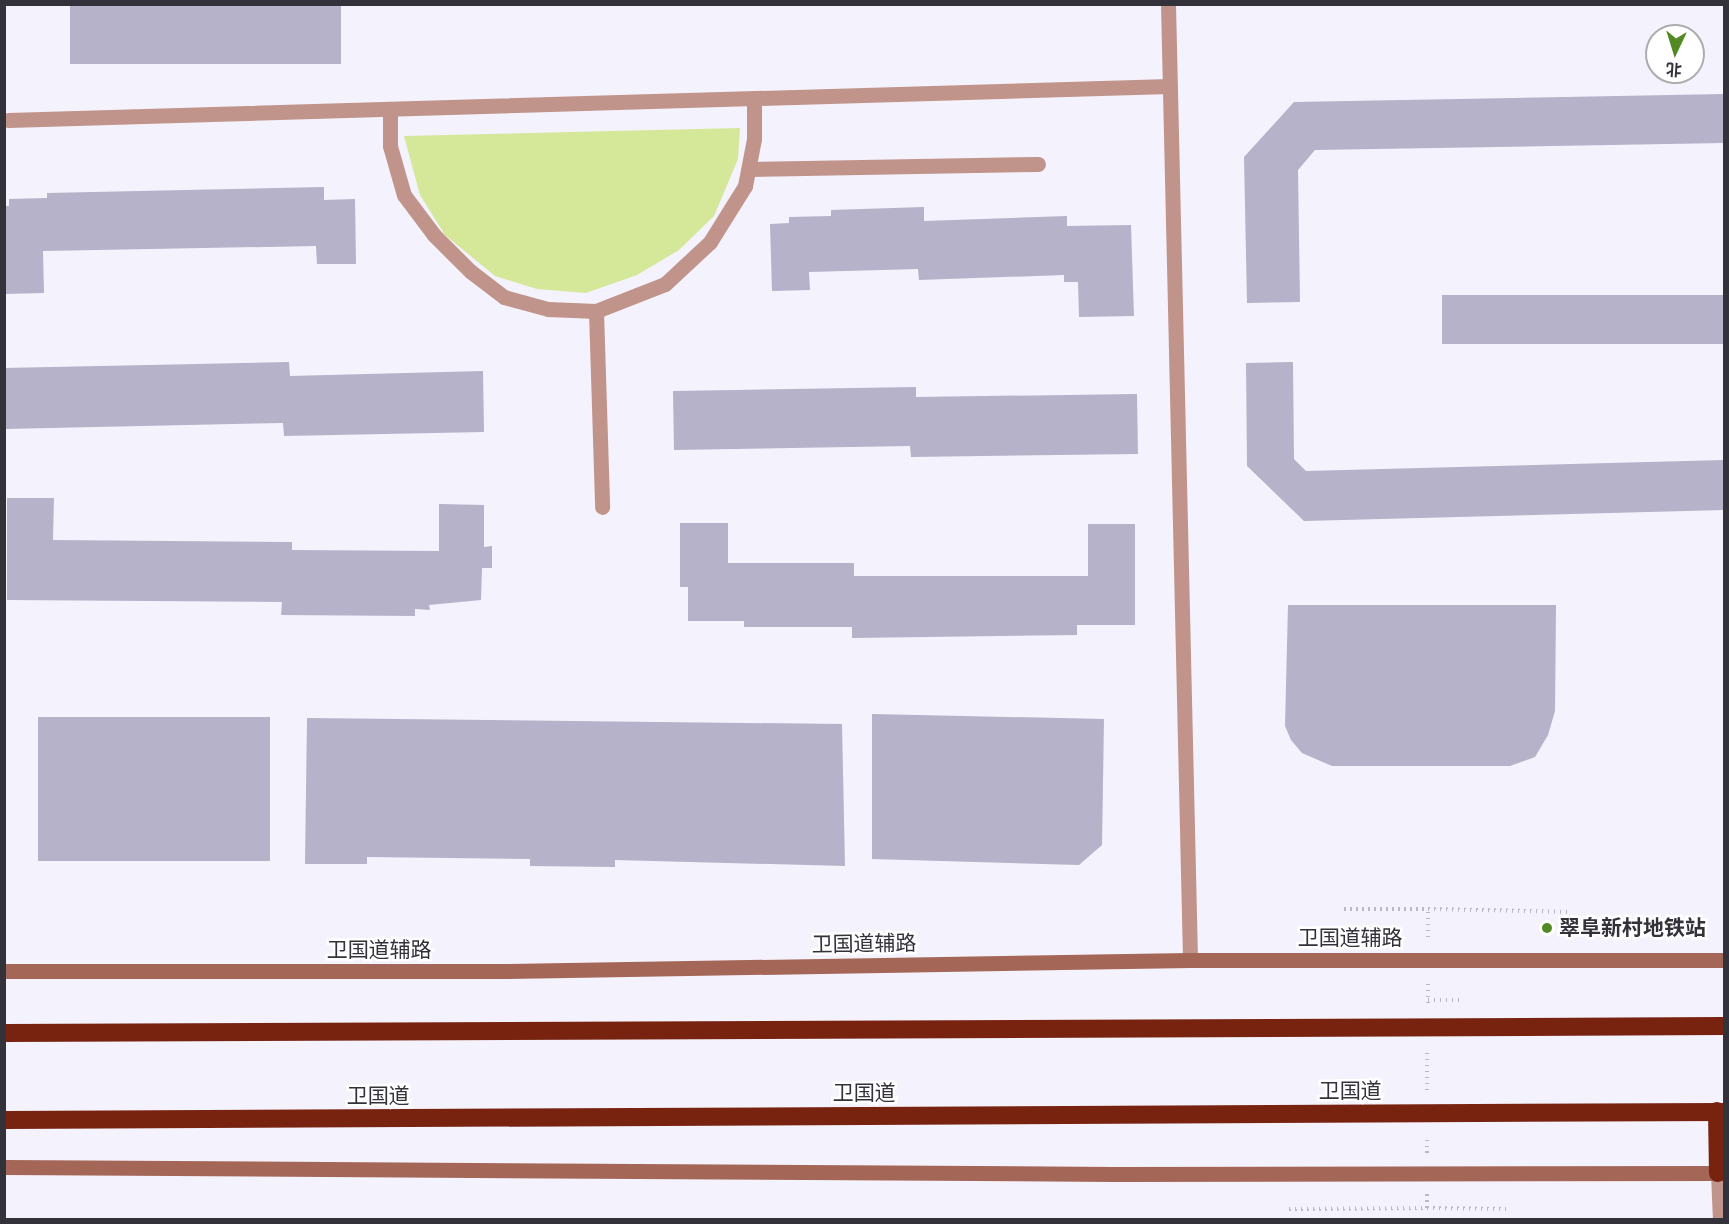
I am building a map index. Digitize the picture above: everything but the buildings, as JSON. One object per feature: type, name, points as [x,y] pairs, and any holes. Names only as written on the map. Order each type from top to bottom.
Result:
[{"type":"highway","points":[[4,1033],[1725,1026]]},
{"type":"highway","points":[[1721,1112],[1721,1173]]},
{"type":"highway","name":"卫国道","points":[[4,1120],[1721,1112]]},
{"type":"main road","name":"卫国道辅路","points":[[4,971],[505,971],[1190,960],[1725,960]]},
{"type":"main road","points":[[4,1167],[1137,1174],[1721,1173]]},
{"type":"street","points":[[1168,4],[1190,960]]},
{"type":"street","points":[[8,120],[1170,86]]},
{"type":"street","points":[[390,109],[390,146],[404,195],[470,271],[504,297],[548,309],[596,311],[665,284],[710,242],[746,186],[754,98]]},
{"type":"street","points":[[749,169],[1038,164]]},
{"type":"street","points":[[596,311],[602,507]]},
{"type":"street","points":[[1720,1220],[1721,1173]]},
{"type":"path","points":[[1344,909],[1569,912]]},
{"type":"path","points":[[1428,909],[1428,943]]},
{"type":"path","points":[[1427,1011],[1428,977]]},
{"type":"path","points":[[1427,1045],[1427,1102]]},
{"type":"path","points":[[1427,1125],[1427,1159]]},
{"type":"path","points":[[1427,1188],[1427,1208]]},
{"type":"path","points":[[1289,1209],[1506,1209]]},
{"type":"green space","points":[[740,128],[738,159],[714,216],[679,250],[637,275],[586,293],[537,289],[495,276],[445,235],[420,195],[404,136]]},
{"type":"place","name":"翠阜新村地铁站","points":[[1547,928]]}]
